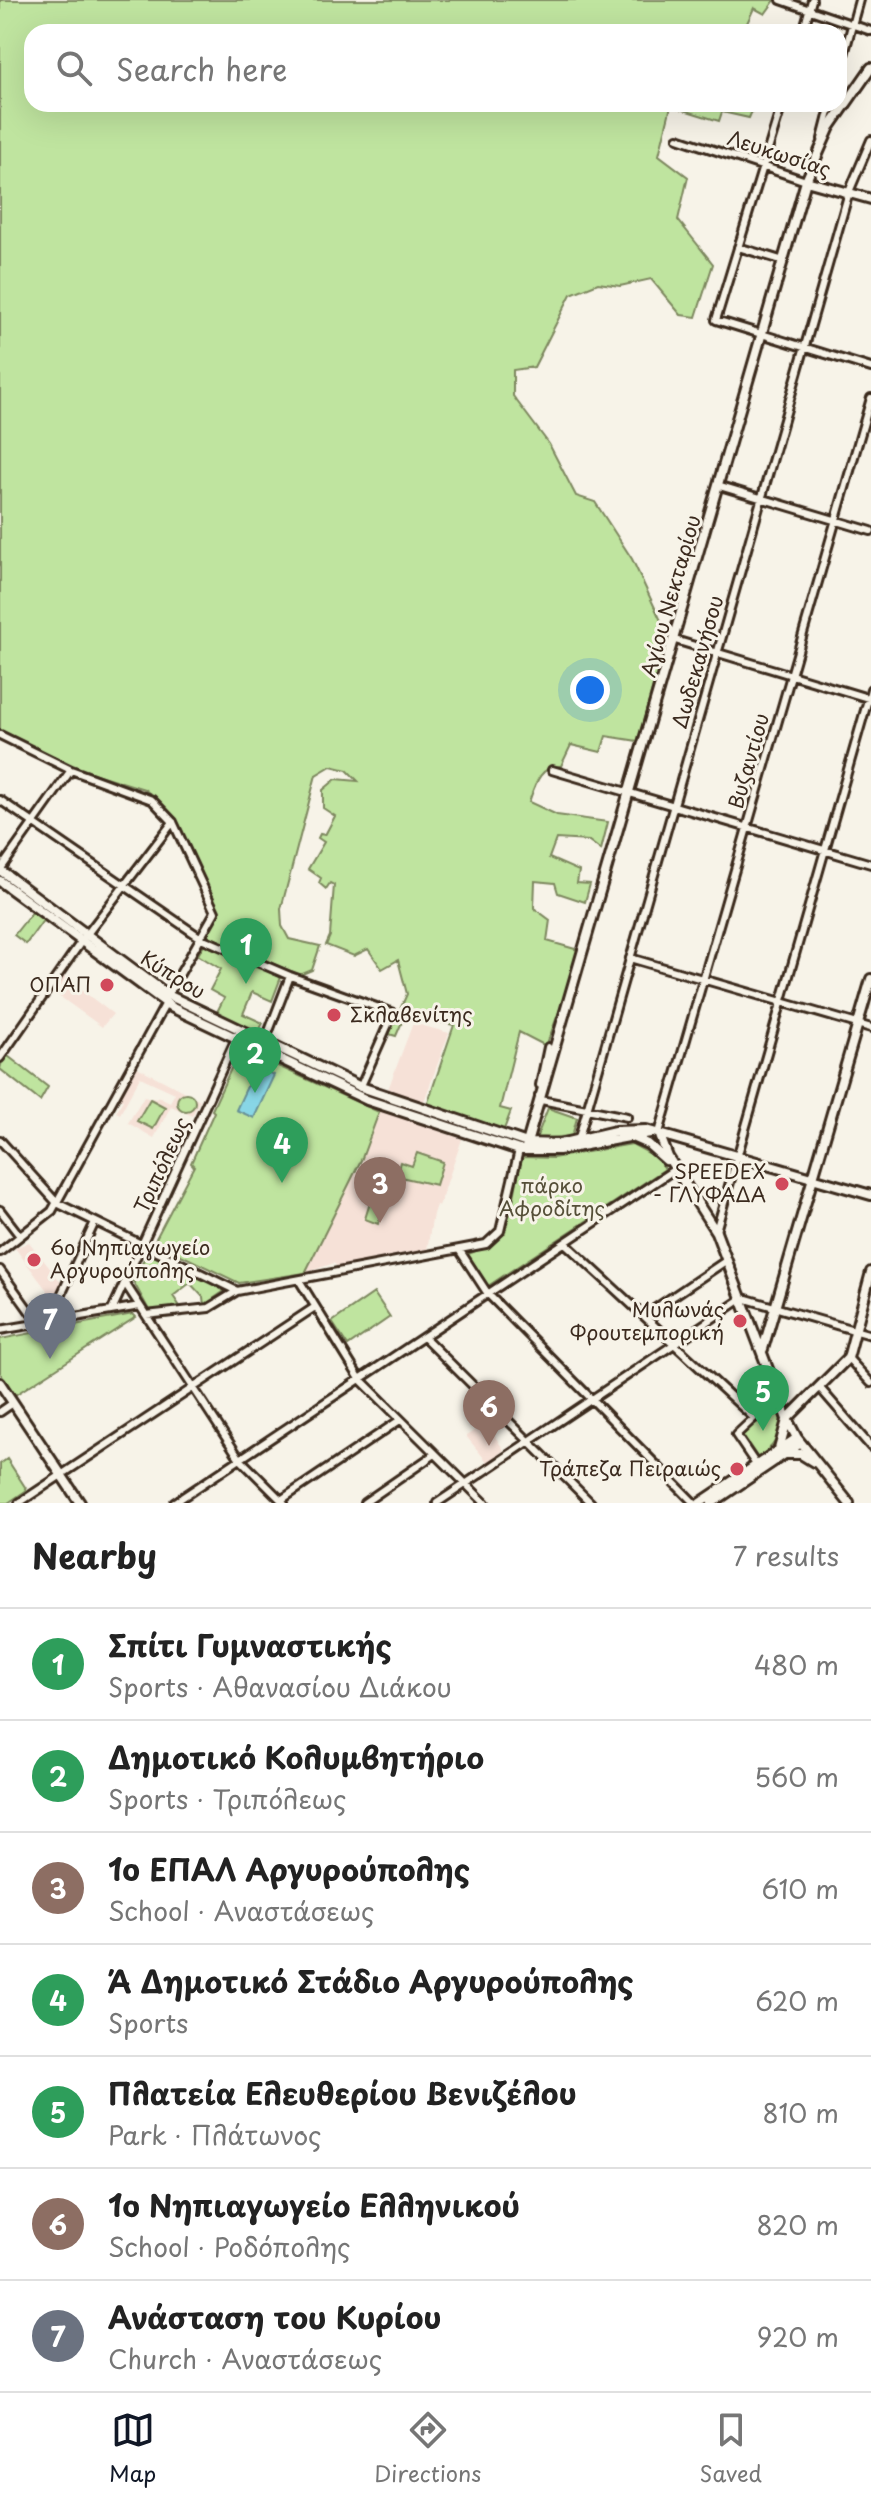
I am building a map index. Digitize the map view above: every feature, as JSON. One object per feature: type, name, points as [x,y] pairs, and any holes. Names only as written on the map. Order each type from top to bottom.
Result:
[{"type":"street","points":[[781,0],[846,24]]},
{"type":"street","points":[[805,24],[812,0]]},
{"type":"street","points":[[847,44],[859,0]]},
{"type":"street","points":[[847,24],[871,31]]},
{"type":"street","name":"Αγίου Νεκταρίου","points":[[847,94],[871,68]]},
{"type":"street","points":[[780,112],[716,320],[871,368]]},
{"type":"street","points":[[821,146],[829,112]]},
{"type":"street","name":"Αγίου Νεκταρίου","points":[[527,1143],[806,181],[836,112]]},
{"type":"street","name":"Λευκωσίας","points":[[678,138],[764,168],[871,199]]},
{"type":"street","name":"Δωδεκανήσου","points":[[578,1141],[849,192],[871,140]]},
{"type":"street","points":[[738,247],[784,261]]},
{"type":"street","name":"Βυζαντίου","points":[[659,1133],[871,398]]},
{"type":"street","points":[[720,486],[871,531]]},
{"type":"street","points":[[675,640],[870,698]]},
{"type":"street","points":[[716,1232],[871,689]]},
{"type":"street","points":[[0,735],[71,770],[145,796],[173,822],[215,912],[52,1211],[0,1252]]},
{"type":"street","points":[[0,870],[71,770]]},
{"type":"street","points":[[552,770],[871,864]]},
{"type":"street","points":[[0,800],[201,938],[290,976],[393,1013],[359,1092]]},
{"type":"street","points":[[0,1058],[84,938],[173,822]]},
{"type":"street","name":"Κύπρου","points":[[0,870],[84,938]]},
{"type":"street","name":"Κύπρου","points":[[0,881],[167,999],[237,1036],[359,1092],[519,1150],[559,1150],[659,1133]]},
{"type":"street","points":[[630,958],[871,1028]]},
{"type":"street","points":[[264,1044],[290,976]]},
{"type":"street","points":[[763,1349],[871,979]]},
{"type":"street","name":"Κύπρου","points":[[237,1036],[264,1044],[359,1092],[527,1143],[554,1145],[622,1130],[659,1133]]},
{"type":"street","name":"Τριπόλεως","points":[[112,1310],[237,1036]]},
{"type":"street","points":[[548,1047],[538,1094],[541,1100],[627,1117]]},
{"type":"street","points":[[659,1133],[871,1195]]},
{"type":"street","points":[[659,1133],[675,1169]]},
{"type":"street","points":[[631,1137],[648,1144],[675,1169],[702,1206],[728,1260],[787,1419],[799,1441],[849,1503]]},
{"type":"street","points":[[0,1140],[57,1203],[237,1291]]},
{"type":"street","points":[[146,1315],[209,1308],[237,1291],[486,1244],[497,1237],[519,1150],[527,1143]]},
{"type":"street","points":[[174,1503],[675,1169]]},
{"type":"street","points":[[0,1210],[20,1236]]},
{"type":"street","points":[[53,1321],[56,1306],[95,1222]]},
{"type":"street","points":[[565,1243],[754,1418],[736,1435],[757,1466]]},
{"type":"street","points":[[460,1251],[488,1294],[697,1503],[799,1441]]},
{"type":"street","points":[[644,1316],[728,1260]]},
{"type":"street","points":[[0,1270],[38,1323]]},
{"type":"street","points":[[712,1503],[780,1453],[787,1419],[848,1358],[871,1272]]},
{"type":"street","points":[[299,1280],[360,1379],[485,1503]]},
{"type":"street","points":[[125,1283],[240,1459],[282,1501],[400,1420]]},
{"type":"street","points":[[437,1503],[743,1298],[871,1335]]},
{"type":"street","points":[[0,1330],[140,1306]]},
{"type":"street","points":[[19,1503],[315,1307]]},
{"type":"street","points":[[424,1337],[591,1503]]},
{"type":"street","points":[[848,1358],[871,1383]]},
{"type":"street","points":[[0,1383],[80,1503]]},
{"type":"street","points":[[819,1387],[871,1447]]},
{"type":"street","points":[[0,1412],[13,1403]]},
{"type":"street","points":[[780,1453],[801,1454],[819,1464]]},
{"type":"street","points":[[364,1503],[435,1454]]},
{"type":"shaded area","points":[[63,976],[113,1014],[102,1027],[52,991]]},
{"type":"shaded area","points":[[413,1023],[449,1033],[423,1104],[387,1092]]},
{"type":"shaded area","points":[[137,1067],[200,1100],[192,1116],[171,1106],[154,1138],[128,1123],[144,1096],[156,1099],[158,1096],[170,1102],[175,1093],[140,1077],[120,1114],[116,1112],[123,1100],[119,1098]]},
{"type":"shaded area","points":[[379,1110],[462,1139],[439,1206],[436,1205],[433,1214],[427,1250],[337,1267],[334,1263],[305,1273],[362,1158]]},
{"type":"shaded area","name":"6ο Νηπιαγωγείο Αργυρούπολης","points":[[29,1242],[64,1286],[55,1301],[15,1248]]},
{"type":"shaded area","points":[[486,1423],[504,1450],[488,1463],[466,1436]]},
{"type":"green space","points":[[0,0],[775,0],[765,14],[754,8],[747,24],[24,24],[24,112],[670,112],[659,155],[688,177],[678,220],[713,264],[696,317],[681,315],[651,279],[620,286],[598,283],[571,294],[534,367],[513,370],[513,396],[549,444],[576,496],[595,502],[632,559],[663,625],[669,628],[638,741],[606,736],[601,752],[571,745],[561,766],[548,769],[539,777],[529,802],[557,815],[608,822],[601,850],[589,841],[556,839],[549,858],[579,871],[577,883],[590,884],[585,902],[558,893],[555,883],[535,881],[534,908],[550,920],[547,941],[582,951],[546,1046],[519,1032],[500,1108],[511,1111],[503,1132],[427,1105],[454,1025],[405,1015],[396,1036],[389,1034],[407,994],[398,960],[382,969],[368,949],[354,956],[326,945],[330,936],[334,885],[330,883],[326,889],[319,883],[321,878],[308,869],[324,842],[318,838],[320,834],[325,835],[335,816],[323,808],[323,790],[336,779],[358,781],[347,770],[331,766],[316,775],[281,909],[282,926],[289,939],[320,946],[312,970],[300,975],[207,936],[219,913],[176,820],[160,802],[144,789],[73,767],[0,731]]},
{"type":"green space","points":[[690,112],[722,112],[719,121]]},
{"type":"green space","points":[[722,112],[752,112],[749,118]]},
{"type":"green space","points":[[33,911],[44,919],[26,944],[14,935]]},
{"type":"green space","points":[[204,944],[281,977],[272,1001],[252,992],[243,1014],[263,1023],[257,1035],[215,1016],[224,998],[210,990],[221,969],[198,955]]},
{"type":"green space","points":[[240,1049],[379,1112],[362,1158],[305,1273],[239,1283],[154,1242],[194,1166],[191,1163]]},
{"type":"green space","points":[[4,1053],[48,1087],[40,1101],[0,1069]]},
{"type":"green space","points":[[182,1093],[190,1093],[195,1102],[193,1109],[182,1111],[177,1106],[177,1098]]},
{"type":"green space","points":[[150,1099],[165,1107],[153,1129],[137,1121]]},
{"type":"green space","points":[[548,1108],[577,1118],[572,1136],[536,1139]]},
{"type":"green space","name":"πάρκο Αφροδίτης","points":[[632,1144],[658,1158],[665,1169],[488,1286],[468,1254],[495,1239],[503,1228],[513,1203],[522,1157],[553,1158]]},
{"type":"green space","points":[[417,1153],[443,1162],[436,1185],[396,1176],[400,1162],[412,1166]]},
{"type":"green space","points":[[373,1193],[387,1198],[378,1224],[365,1219]]},
{"type":"green space","points":[[147,1253],[226,1290],[204,1305],[203,1297],[190,1283],[173,1296],[181,1308],[150,1312],[133,1281]]},
{"type":"green space","points":[[374,1293],[390,1317],[348,1346],[332,1322]]},
{"type":"green space","points":[[133,1314],[136,1317],[15,1395],[0,1373],[0,1339]]},
{"type":"green space","points":[[777,1402],[781,1420],[779,1434],[772,1446],[758,1458],[741,1433],[764,1418],[762,1412]]},
{"type":"green space","points":[[7,1459],[27,1490],[8,1503],[0,1503],[0,1464]]},
{"type":"water","points":[[256,1067],[274,1075],[254,1118],[236,1110]]},
{"type":"place","name":"Σπίτι Γυμναστικής","points":[[246,984]]},
{"type":"place","name":"ΟΠΑΠ","points":[[107,985]]},
{"type":"place","name":"Σκλαβενίτης","points":[[334,1015]]},
{"type":"place","name":"Δημοτικό Κολυμβητήριο","points":[[255,1093]]},
{"type":"place","name":"Α΄ Δημοτικό Στάδιο Αργυρούπολης","points":[[282,1183]]},
{"type":"place","name":"SPEEDEX - ΓΛΥΦΑΔΑ","points":[[782,1184]]},
{"type":"place","name":"1o ΕΠΑΛ Αργυρούπολης","points":[[380,1223]]},
{"type":"place","name":"6ο Νηπιαγωγείο Αργυρούπολης","points":[[34,1260]]},
{"type":"place","name":"Μυλωνάς Φρουτεμπορική","points":[[740,1321]]},
{"type":"place","name":"Ανάσταση του Κυρίου","points":[[50,1359]]},
{"type":"place","name":"Πλατεία Ελευθερίου Βενιζέλου","points":[[763,1431]]},
{"type":"place","name":"1ο Νηπιαγωγείο Ελληνικού","points":[[489,1446]]},
{"type":"place","name":"Τράπεζα Πειραιώς","points":[[737,1469]]}]
